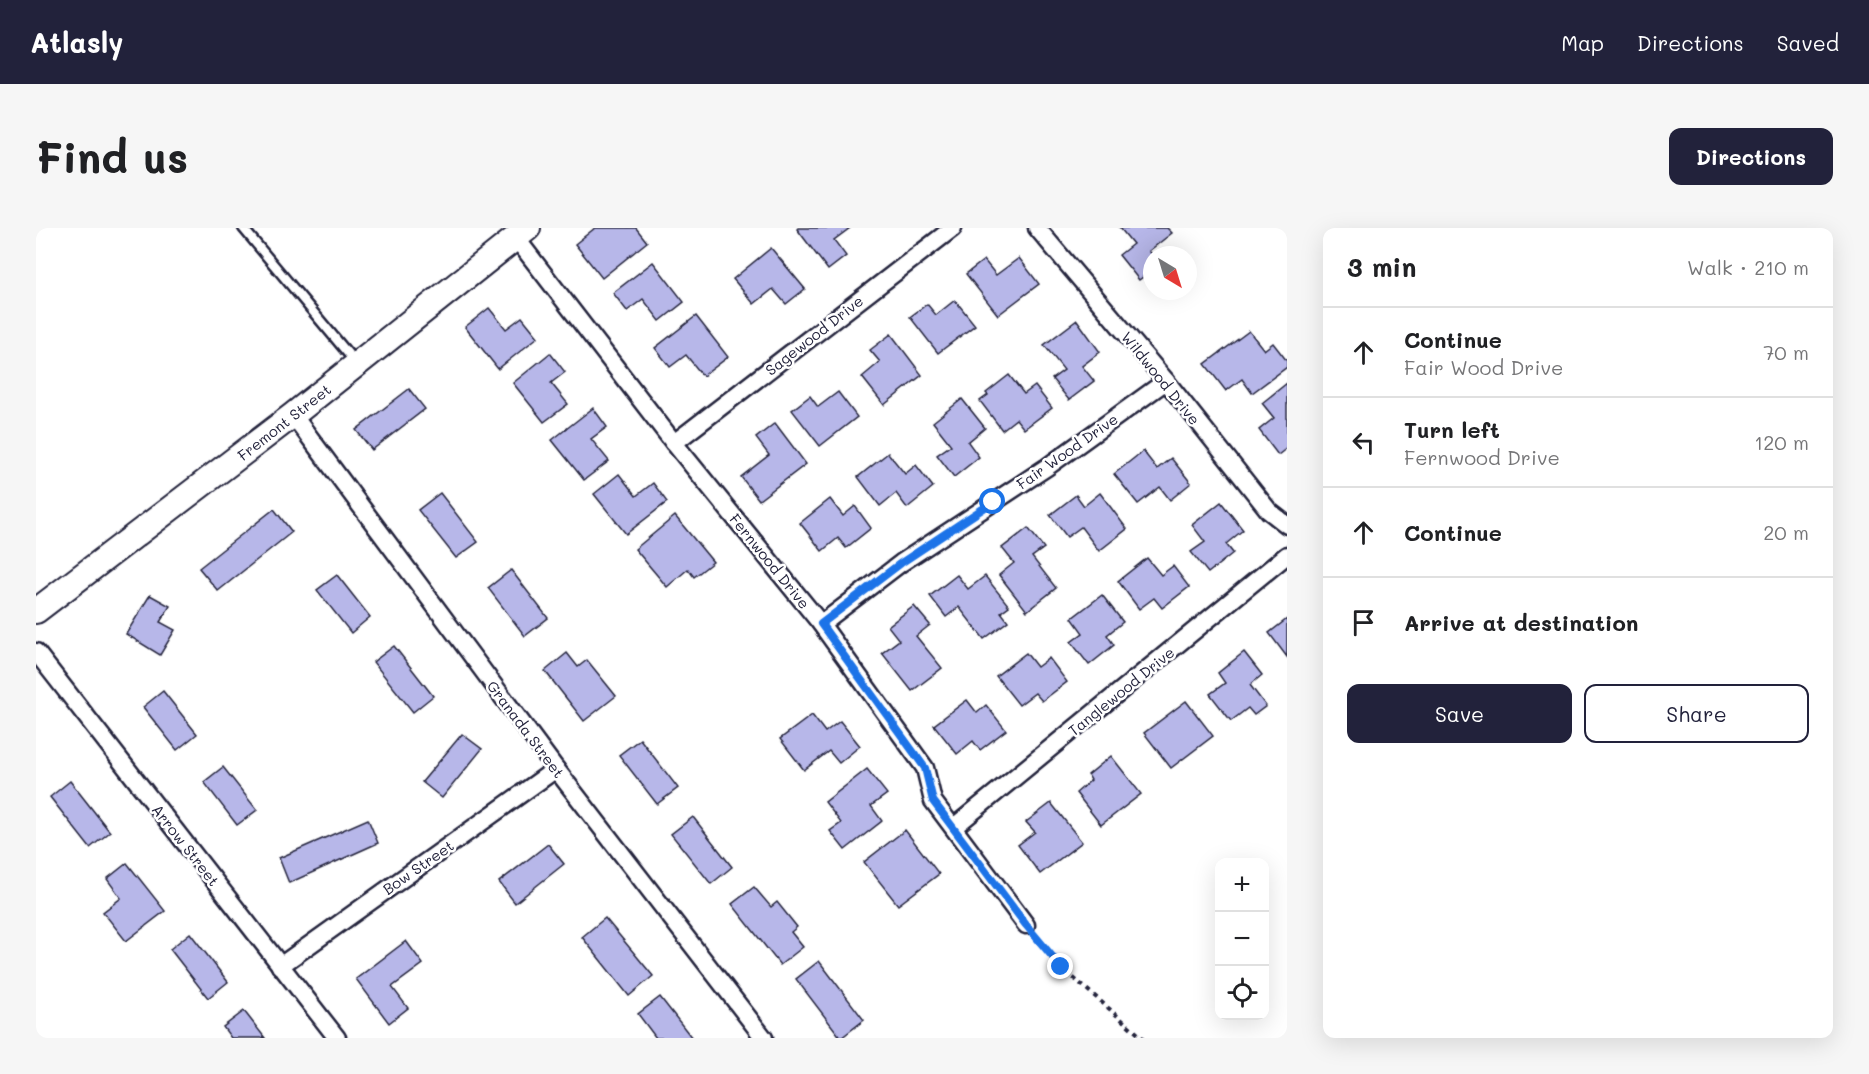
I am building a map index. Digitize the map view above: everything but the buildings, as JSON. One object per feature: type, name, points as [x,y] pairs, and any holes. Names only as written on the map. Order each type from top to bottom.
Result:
[{"type":"street","name":"Sagewood Drive","points":[[674,443],[953,228]]},
{"type":"street","name":"Wildwood Drive","points":[[1037,228],[1166,381],[1269,511],[1287,525]]},
{"type":"street","name":"Fremont Street","points":[[36,611],[293,415],[522,233]]},
{"type":"street","name":"Fernwood Drive","points":[[522,233],[674,443],[821,624],[925,768],[933,801],[1026,925]]},
{"type":"street","name":"Fair Wood Drive","points":[[821,624],[901,563],[1047,467],[1166,381]]},
{"type":"street","name":"Granada Street","points":[[293,415],[556,770],[764,1038]]},
{"type":"street","name":"Tanglewood Drive","points":[[954,827],[1287,555]]},
{"type":"street","name":"Arrow Street","points":[[36,652],[337,1038]]},
{"type":"street","name":"Bow Street","points":[[280,966],[556,770]]},
{"type":"lane","points":[[243,228],[357,364]]},
{"type":"path","points":[[1026,925],[1061,967],[1143,1038]]},
{"type":"route","points":[[993,502],[901,563],[821,624],[925,768],[933,801],[1026,925],[1061,967]]}]
